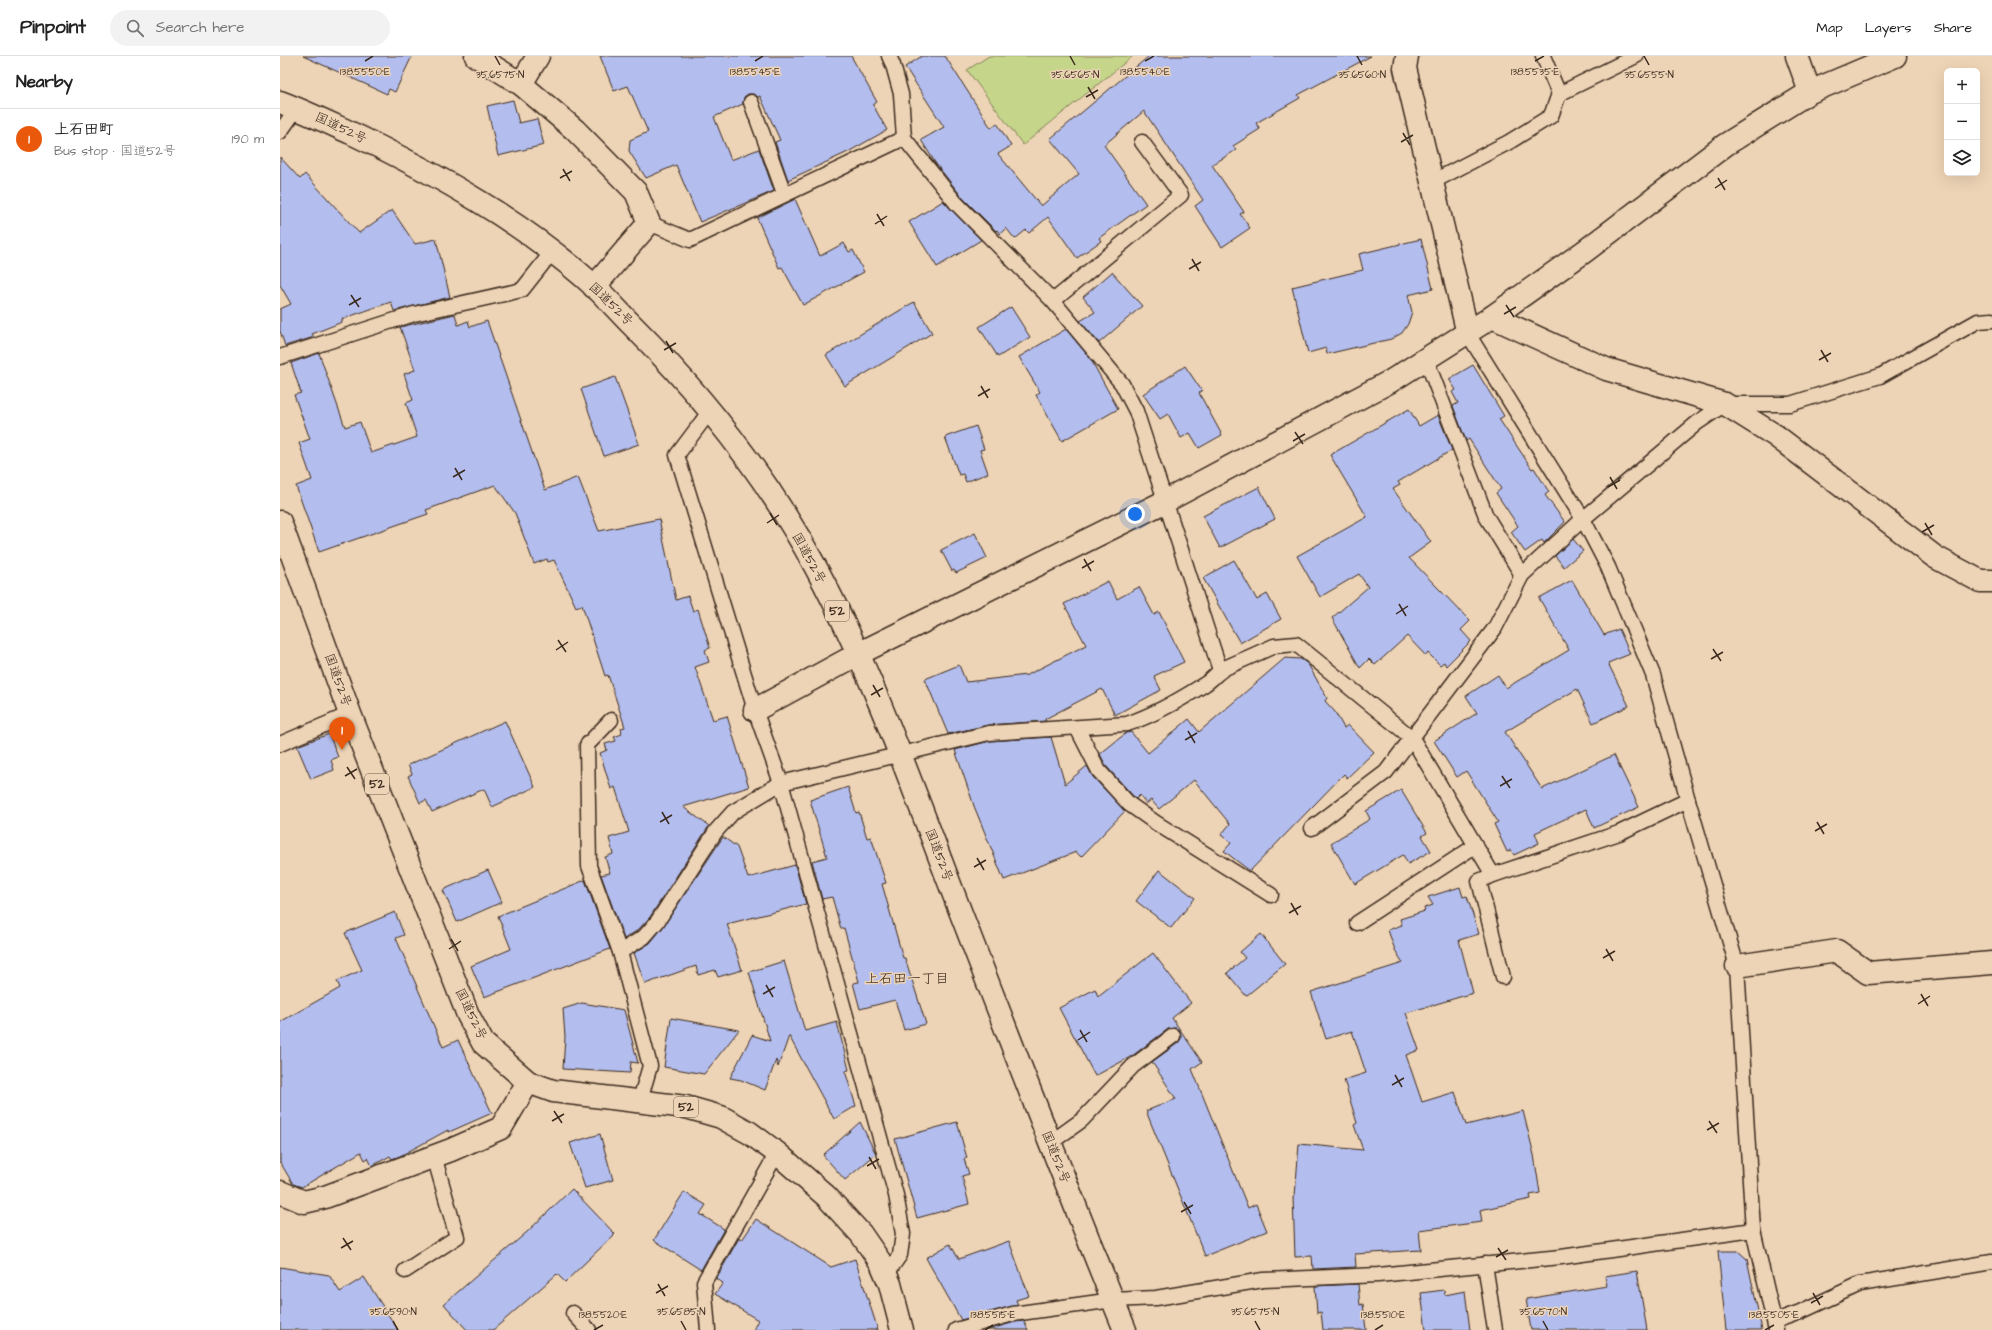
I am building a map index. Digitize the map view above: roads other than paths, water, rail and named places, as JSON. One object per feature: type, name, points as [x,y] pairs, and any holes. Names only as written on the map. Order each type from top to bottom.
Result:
[{"type":"main road","points":[[476,56],[521,84],[575,130],[636,192],[649,223],[594,286]]},
{"type":"main road","points":[[521,84],[538,56]]},
{"type":"main road","points":[[1406,56],[1405,68],[1468,334]]},
{"type":"main road","points":[[1797,56],[1810,92]]},
{"type":"main road","points":[[754,710],[858,654],[1164,502],[1391,381],[1468,334],[1585,252],[1725,145],[1810,92],[1895,56]]},
{"type":"main road","name":"国道52号","points":[[288,105],[394,153],[488,207],[552,252],[594,286],[655,348],[710,411],[767,487],[807,552],[858,654],[900,756],[1050,1143],[1125,1330]]},
{"type":"main road","points":[[1492,317],[1606,369],[1725,404],[1776,436],[1936,557],[1980,581],[1992,581]]},
{"type":"main road","name":"国道52号","points":[[280,522],[350,714],[468,1015],[483,1043],[528,1082],[553,1091],[639,1103],[686,1107],[721,1117],[750,1133],[777,1152],[826,1196],[861,1234],[881,1263],[902,1330]]},
{"type":"main road","points":[[1737,966],[1837,951],[1868,973],[1992,963]]},
{"type":"main road","points":[[280,1192],[304,1202],[325,1197],[434,1156],[501,1128],[528,1082]]},
{"type":"lane","points":[[889,56],[894,65],[901,94],[904,138],[956,203],[1053,301],[1122,384],[1136,411],[1164,502],[1220,670]]},
{"type":"lane","points":[[1542,56],[1559,94]]},
{"type":"lane","points":[[1432,182],[1509,142],[1551,116],[1559,94],[1636,56]]},
{"type":"lane","points":[[751,102],[784,194]]},
{"type":"lane","points":[[280,132],[288,105]]},
{"type":"lane","points":[[649,223],[690,240],[904,138]]},
{"type":"lane","points":[[1053,301],[1181,195],[1142,142]]},
{"type":"lane","points":[[280,357],[414,314],[522,290],[552,252]]},
{"type":"lane","points":[[1312,828],[1386,772],[1495,628],[1522,575],[1583,519],[1697,423],[1725,404],[1790,404],[1880,376],[1978,321],[1992,320]]},
{"type":"lane","points":[[1468,334],[1583,519],[1608,567],[1653,676],[1737,966],[1753,1230],[1776,1326],[1800,1312],[1860,1284],[1992,1262]]},
{"type":"lane","points":[[1426,359],[1486,516],[1522,575]]},
{"type":"lane","points":[[710,411],[677,454],[754,710],[781,783],[896,1194],[903,1234],[900,1255],[886,1275]]},
{"type":"lane","points":[[620,952],[644,937],[657,922],[716,831],[733,812],[781,783],[900,756],[989,733],[1127,724],[1147,718],[1207,683],[1220,670],[1274,646],[1296,644],[1412,738],[1493,875]]},
{"type":"lane","points":[[280,744],[350,714]]},
{"type":"lane","points":[[611,720],[587,746],[589,866],[620,952],[650,1066],[639,1103]]},
{"type":"lane","points":[[1077,728],[1099,771],[1129,804],[1272,895]]},
{"type":"lane","points":[[1503,977],[1479,881],[1619,833],[1688,800]]},
{"type":"lane","points":[[1357,923],[1475,846]]},
{"type":"lane","points":[[1050,1143],[1082,1120],[1133,1066],[1173,1036]]},
{"type":"lane","points":[[708,1330],[704,1282],[777,1152]]},
{"type":"lane","points":[[405,1271],[457,1237],[434,1156]]},
{"type":"lane","points":[[956,1330],[1013,1314],[1113,1300],[1156,1298],[1263,1280],[1378,1274],[1571,1256],[1753,1230]]},
{"type":"lane","points":[[1485,1264],[1494,1330]]},
{"type":"lane","points":[[573,1313],[589,1330]]},
{"type":"place","name":"上石田町","points":[[342,750]]},
{"type":"district","name":"上石田一丁目","points":[[907,979]]}]
